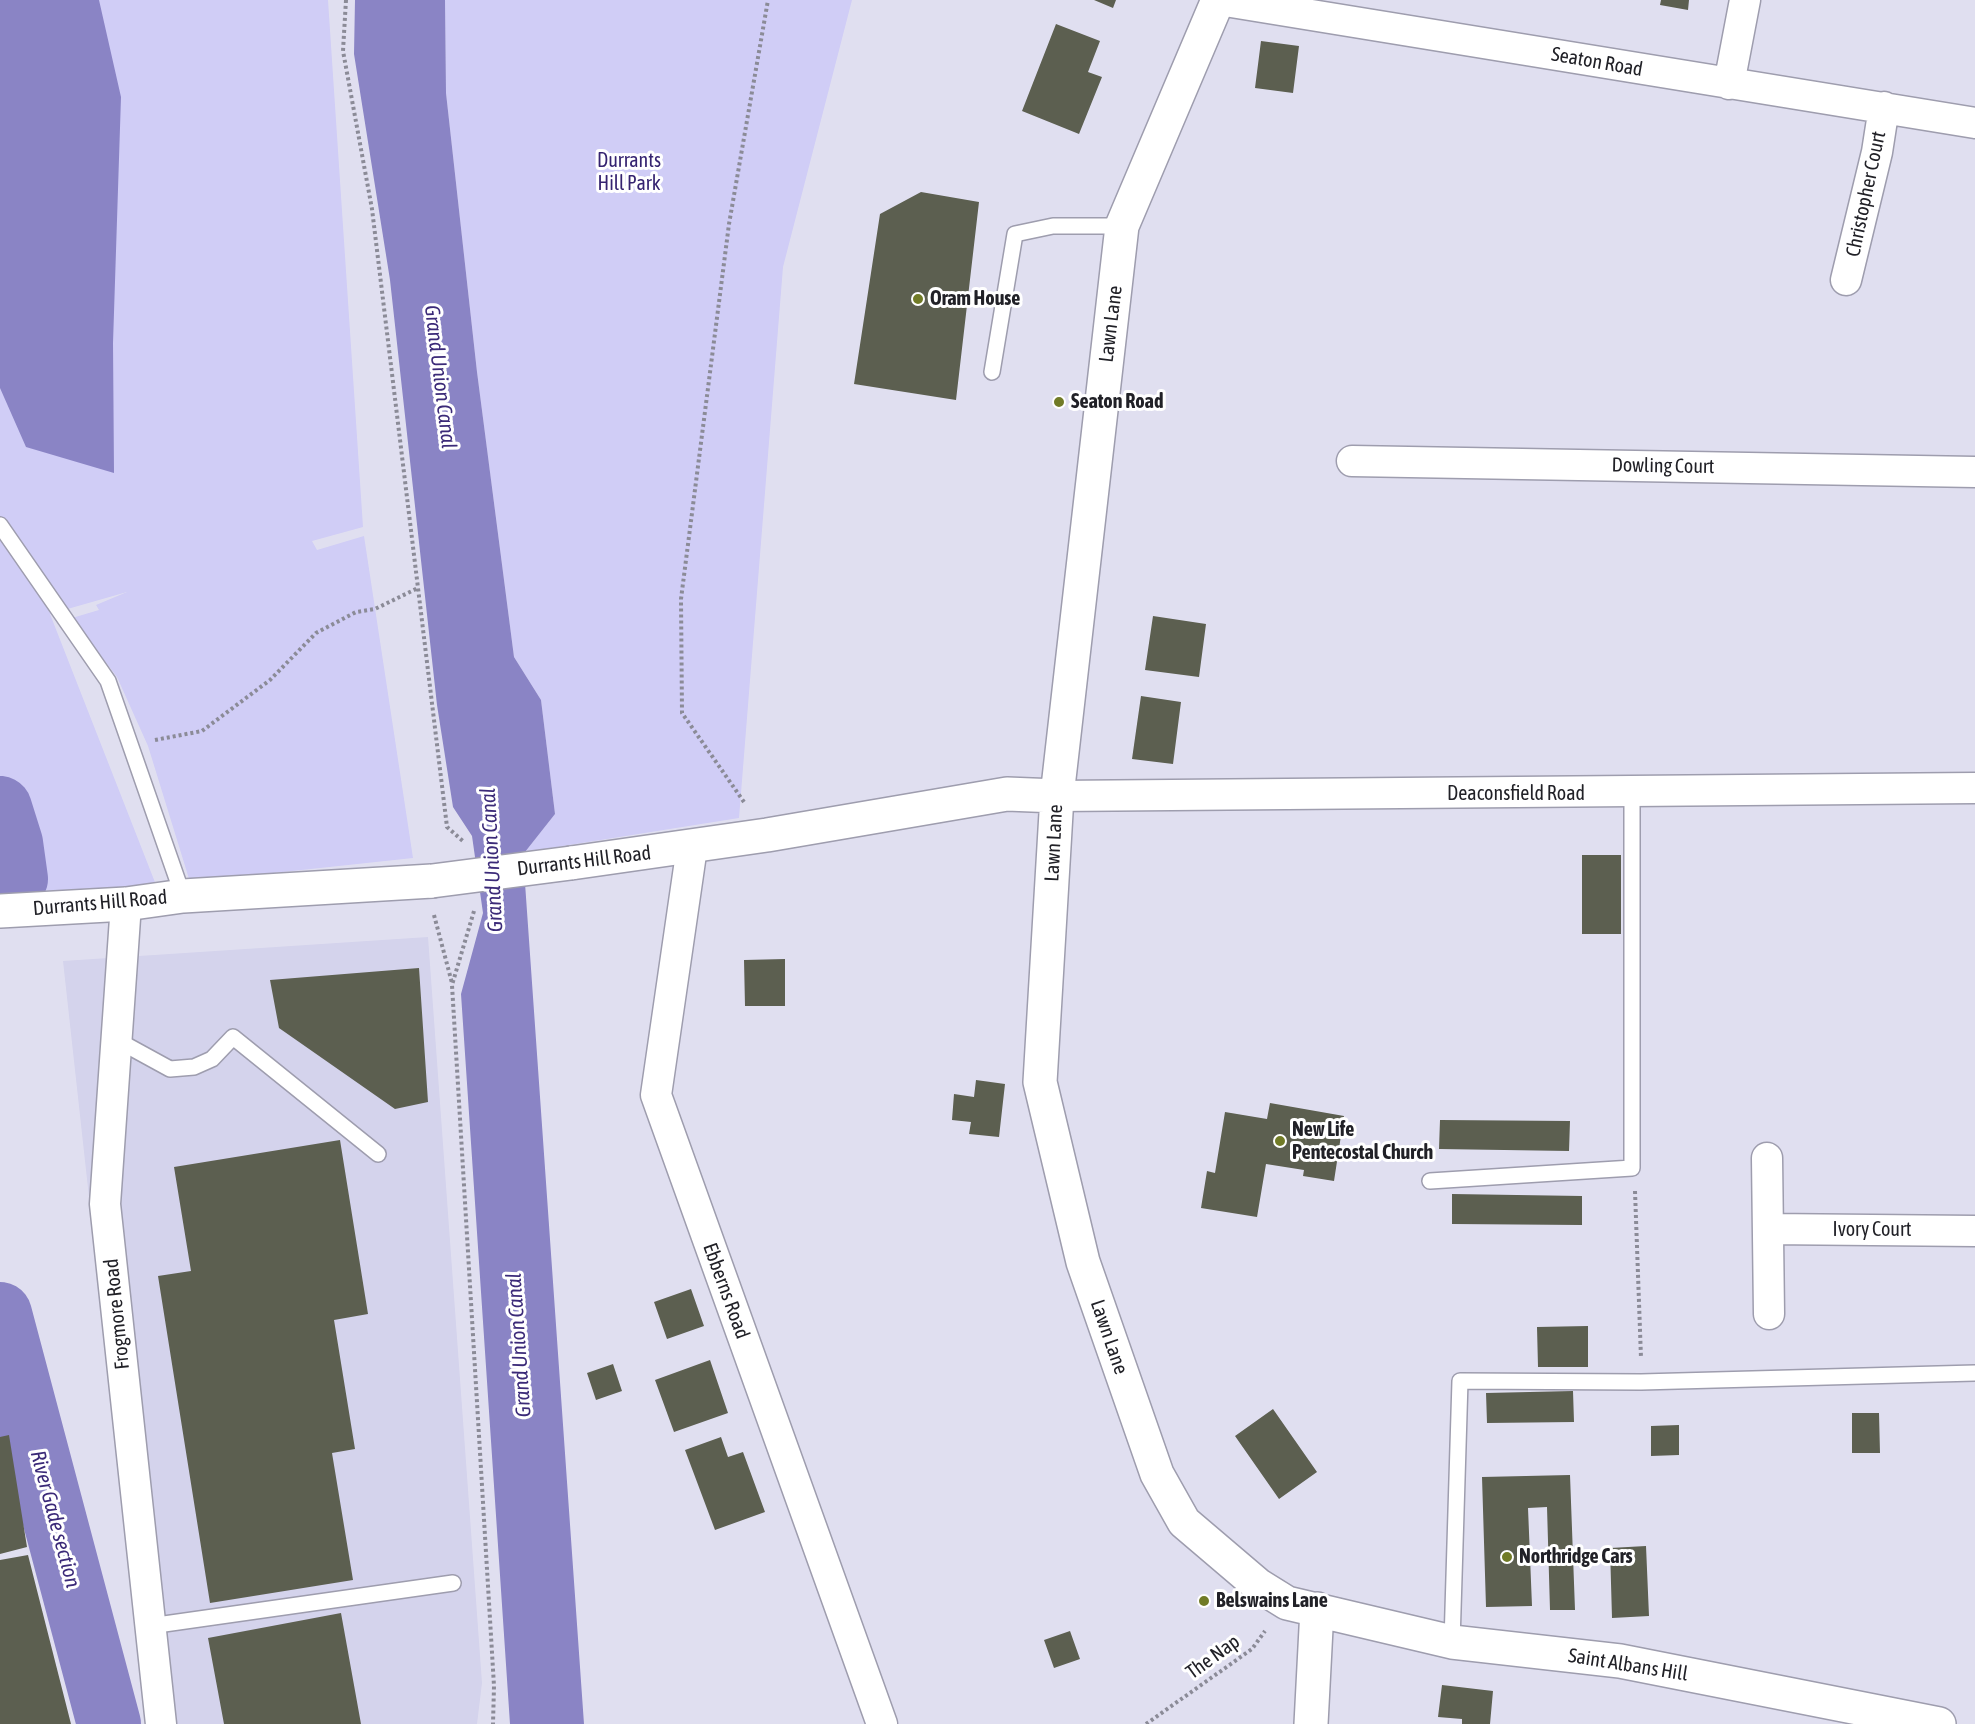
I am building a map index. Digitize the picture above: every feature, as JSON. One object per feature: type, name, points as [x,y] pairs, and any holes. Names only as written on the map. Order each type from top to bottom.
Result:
[{"type":"street","name":"Seaton Road","points":[[1219,0],[1975,123]]},
{"type":"street","name":"Lawn Lane","points":[[1219,0],[1122,226],[1057,796],[1040,1082],[1083,1262],[1157,1474],[1184,1522],[1258,1586],[1302,1606]]},
{"type":"street","points":[[1729,84],[1745,0]]},
{"type":"street","name":"Christopher Court","points":[[1846,280],[1877,152],[1884,107]]},
{"type":"street","name":"Dowling Court","points":[[1352,461],[1975,472]]},
{"type":"street","name":"Deaconsfield Road","points":[[1057,796],[1632,793],[1975,788]]},
{"type":"street","name":"Durrants Hill Road","points":[[0,911],[126,904],[183,896],[432,881],[692,847],[1007,794],[1057,796]]},
{"type":"street","name":"Ebberns Road","points":[[692,847],[656,1095],[882,1724]]},
{"type":"street","name":"Frogmore Road","points":[[126,904],[105,1204],[161,1724]]},
{"type":"street","points":[[1767,1158],[1769,1314]]},
{"type":"street","name":"Ivory Court","points":[[1769,1229],[1975,1231]]},
{"type":"street","points":[[1302,1606],[1311,1724]]},
{"type":"street","name":"Saint Albans Hill","points":[[1302,1606],[1358,1622],[1452,1642],[1620,1661],[1939,1724]]},
{"type":"lane","points":[[992,372],[1015,234],[1053,226],[1122,226]]},
{"type":"lane","points":[[0,525],[108,681],[183,896]]},
{"type":"lane","points":[[1430,1181],[1632,1168],[1632,793]]},
{"type":"lane","points":[[117,1040],[170,1069],[194,1067],[212,1059],[233,1037],[378,1154]]},
{"type":"lane","points":[[1452,1642],[1460,1381],[1641,1382],[1975,1373]]},
{"type":"lane","points":[[150,1626],[453,1583]]},
{"type":"path","points":[[767,835],[682,713],[681,599],[729,224],[768,0]]},
{"type":"path","points":[[130,744],[202,731],[270,680],[316,633],[356,612],[375,609],[418,588]]},
{"type":"path","points":[[434,913],[452,985]]},
{"type":"path","points":[[1632,1168],[1636,1200],[1641,1382]]},
{"type":"path","name":"The Nap","points":[[1146,1724],[1252,1649],[1302,1606]]},
{"type":"shaded area","points":[[428,937],[482,1683],[477,1724],[147,1724],[63,961]]},
{"type":"green space","points":[[0,0],[328,0],[363,527],[312,541],[317,550],[364,536],[413,858],[190,882],[148,746],[117,677],[72,618],[99,610],[96,605],[127,592],[50,614],[158,890],[0,897]]},
{"type":"green space","name":"Durrants Hill Park","points":[[445,0],[852,0],[783,267],[739,818],[525,852],[555,814],[541,700],[514,657],[477,372],[446,93]]},
{"type":"water","points":[[0,0],[99,0],[121,97],[113,343],[114,473],[26,447],[0,388]]},
{"type":"water","name":"Grand Union Canal","points":[[355,0],[445,0],[446,93],[477,372],[514,657],[541,700],[555,814],[525,852],[525,883],[584,1724],[510,1724],[461,994],[483,913],[472,836],[453,807],[437,705],[390,280],[354,54]]},
{"type":"building","points":[[1094,0],[1116,0],[1113,8]]},
{"type":"building","points":[[1661,0],[1689,0],[1688,10],[1660,5]]},
{"type":"building","points":[[1056,24],[1100,41],[1088,72],[1102,77],[1079,134],[1022,111]]},
{"type":"building","points":[[1261,41],[1299,46],[1293,93],[1255,88]]},
{"type":"building","name":"Oram House","points":[[921,192],[979,202],[956,400],[854,384],[880,214]]},
{"type":"building","points":[[1153,616],[1206,624],[1199,677],[1145,670]]},
{"type":"building","points":[[1141,696],[1181,702],[1173,764],[1132,759]]},
{"type":"building","points":[[1582,855],[1621,855],[1621,934],[1582,934]]},
{"type":"building","points":[[785,959],[785,1006],[745,1006],[744,960]]},
{"type":"building","points":[[419,968],[428,1102],[395,1109],[279,1028],[270,980]]},
{"type":"building","points":[[976,1080],[1005,1084],[999,1137],[969,1134],[971,1122],[952,1120],[954,1094],[974,1097]]},
{"type":"building","name":"New Life Pentecostal Church","points":[[1270,1103],[1344,1116],[1334,1181],[1303,1176],[1304,1170],[1266,1164],[1257,1217],[1201,1208],[1207,1171],[1215,1173],[1225,1112],[1267,1119]]},
{"type":"building","points":[[1440,1120],[1570,1121],[1569,1151],[1439,1149]]},
{"type":"building","points":[[340,1140],[368,1314],[334,1320],[355,1449],[332,1453],[353,1580],[210,1603],[158,1276],[191,1271],[174,1167]]},
{"type":"building","points":[[1452,1194],[1582,1196],[1582,1225],[1452,1224]]},
{"type":"building","points":[[691,1289],[704,1326],[667,1339],[654,1302]]},
{"type":"building","points":[[1588,1326],[1588,1367],[1538,1367],[1537,1327]]},
{"type":"building","points":[[710,1360],[728,1413],[674,1432],[655,1380]]},
{"type":"building","points":[[613,1364],[622,1391],[596,1400],[587,1373]]},
{"type":"building","points":[[1573,1391],[1574,1422],[1487,1423],[1486,1393]]},
{"type":"building","points":[[1273,1409],[1317,1472],[1279,1499],[1235,1436]]},
{"type":"building","points":[[1852,1413],[1879,1413],[1880,1453],[1852,1453]]},
{"type":"building","points":[[1679,1425],[1679,1455],[1651,1456],[1651,1426]]},
{"type":"building","points":[[9,1435],[27,1547],[0,1554],[0,1437]]},
{"type":"building","points":[[721,1437],[728,1457],[743,1452],[765,1512],[715,1530],[685,1450]]},
{"type":"building","name":"Northridge Cars","points":[[1570,1475],[1575,1610],[1550,1610],[1547,1507],[1528,1508],[1532,1606],[1486,1607],[1482,1477]]},
{"type":"building","points":[[1646,1546],[1649,1616],[1612,1618],[1610,1548]]},
{"type":"building","points":[[28,1555],[71,1724],[0,1724],[0,1560]]},
{"type":"building","points":[[341,1613],[361,1724],[224,1724],[208,1638]]},
{"type":"building","points":[[1070,1631],[1080,1659],[1054,1668],[1044,1640]]},
{"type":"building","points":[[1442,1685],[1493,1691],[1490,1724],[1462,1724],[1462,1719],[1438,1717]]},
{"type":"waterway","name":"River Gade section","points":[[0,808],[11,843],[16,879]]},
{"type":"waterway","name":"River Gade section","points":[[0,1314],[109,1724]]},
{"type":"place","name":"Oram House","points":[[918,299]]},
{"type":"place","name":"Seaton Road","points":[[1059,402]]},
{"type":"place","name":"New Life Pentecostal Church","points":[[1280,1141]]},
{"type":"place","name":"Northridge Cars","points":[[1507,1557]]},
{"type":"place","name":"Belswains Lane","points":[[1204,1601]]}]
